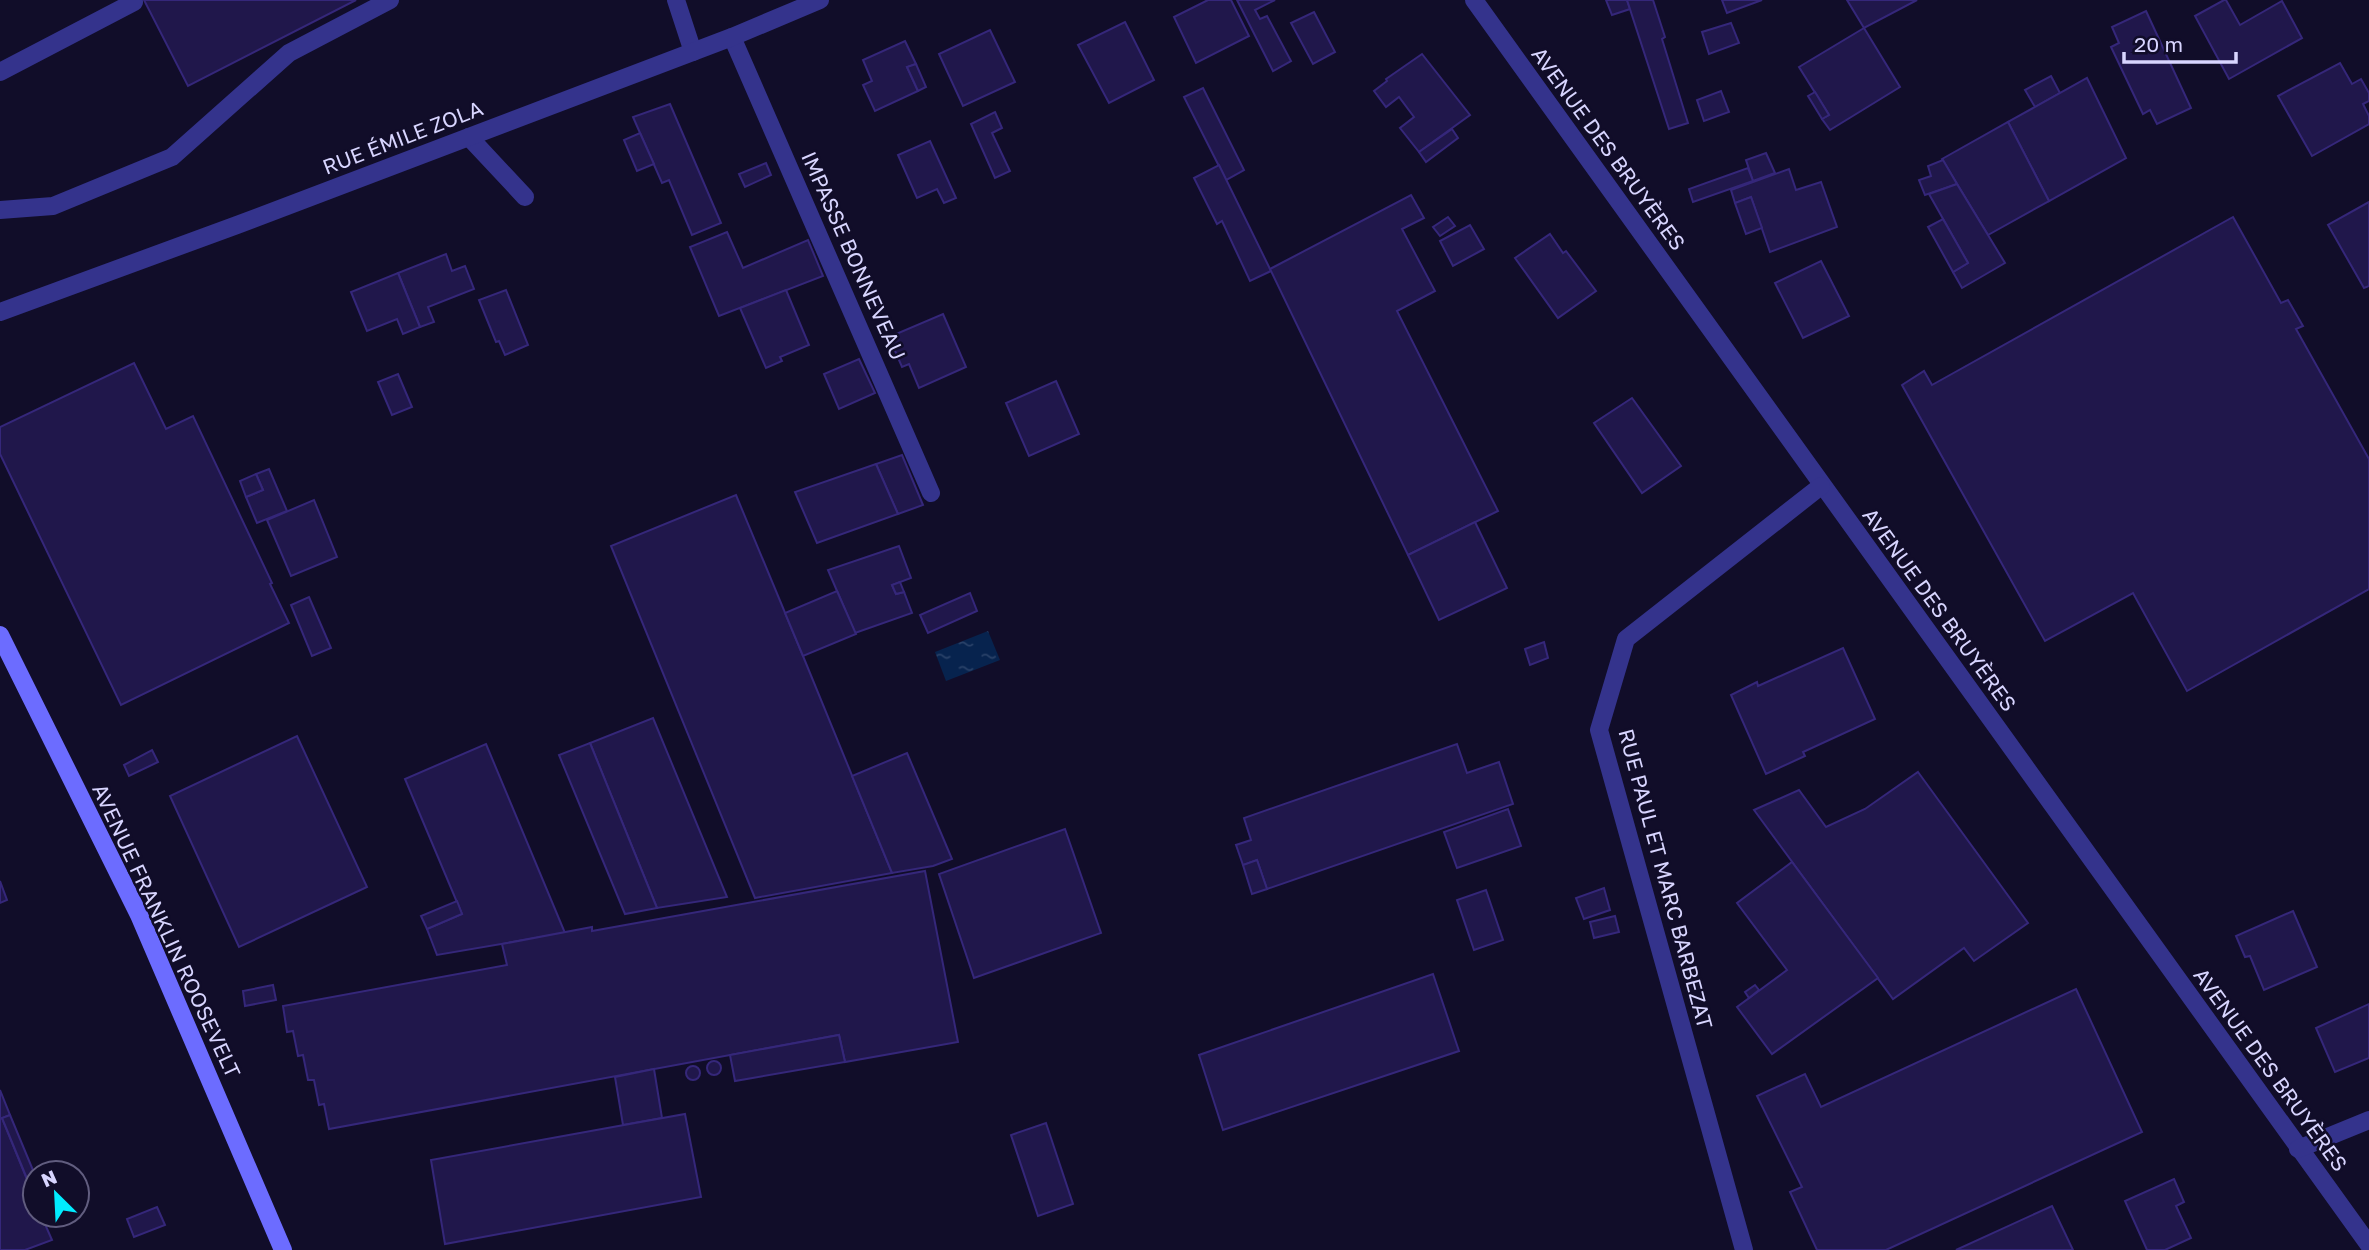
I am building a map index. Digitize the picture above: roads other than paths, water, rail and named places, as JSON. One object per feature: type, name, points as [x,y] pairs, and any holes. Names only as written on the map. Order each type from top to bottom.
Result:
[{"type":"street","points":[[0,209],[53,206],[172,157],[289,53],[390,0]]},
{"type":"street","points":[[676,0],[693,52]]},
{"type":"street","name":"RUE ÉMILE ZOLA","points":[[0,312],[732,37],[798,4],[820,0]]},
{"type":"street","name":"AVENUE DES BRUYÈRES","points":[[1474,0],[2369,1245]]},
{"type":"street","points":[[0,72],[134,2]]},
{"type":"street","name":"IMPASSE BONNEVEAU","points":[[732,37],[931,494]]},
{"type":"street","points":[[469,137],[524,197]]},
{"type":"street","name":"RUE PAUL ET MARC BARBEZAT","points":[[1744,1250],[1599,730],[1626,639],[1821,486]]},
{"type":"street","name":"AVENUE FRANKLIN ROOSEVELT","points":[[0,635],[139,915],[283,1250]]},
{"type":"street","points":[[2298,1149],[2369,1120]]},
{"type":"water","points":[[988,631],[1000,660],[946,681],[935,652]]}]
